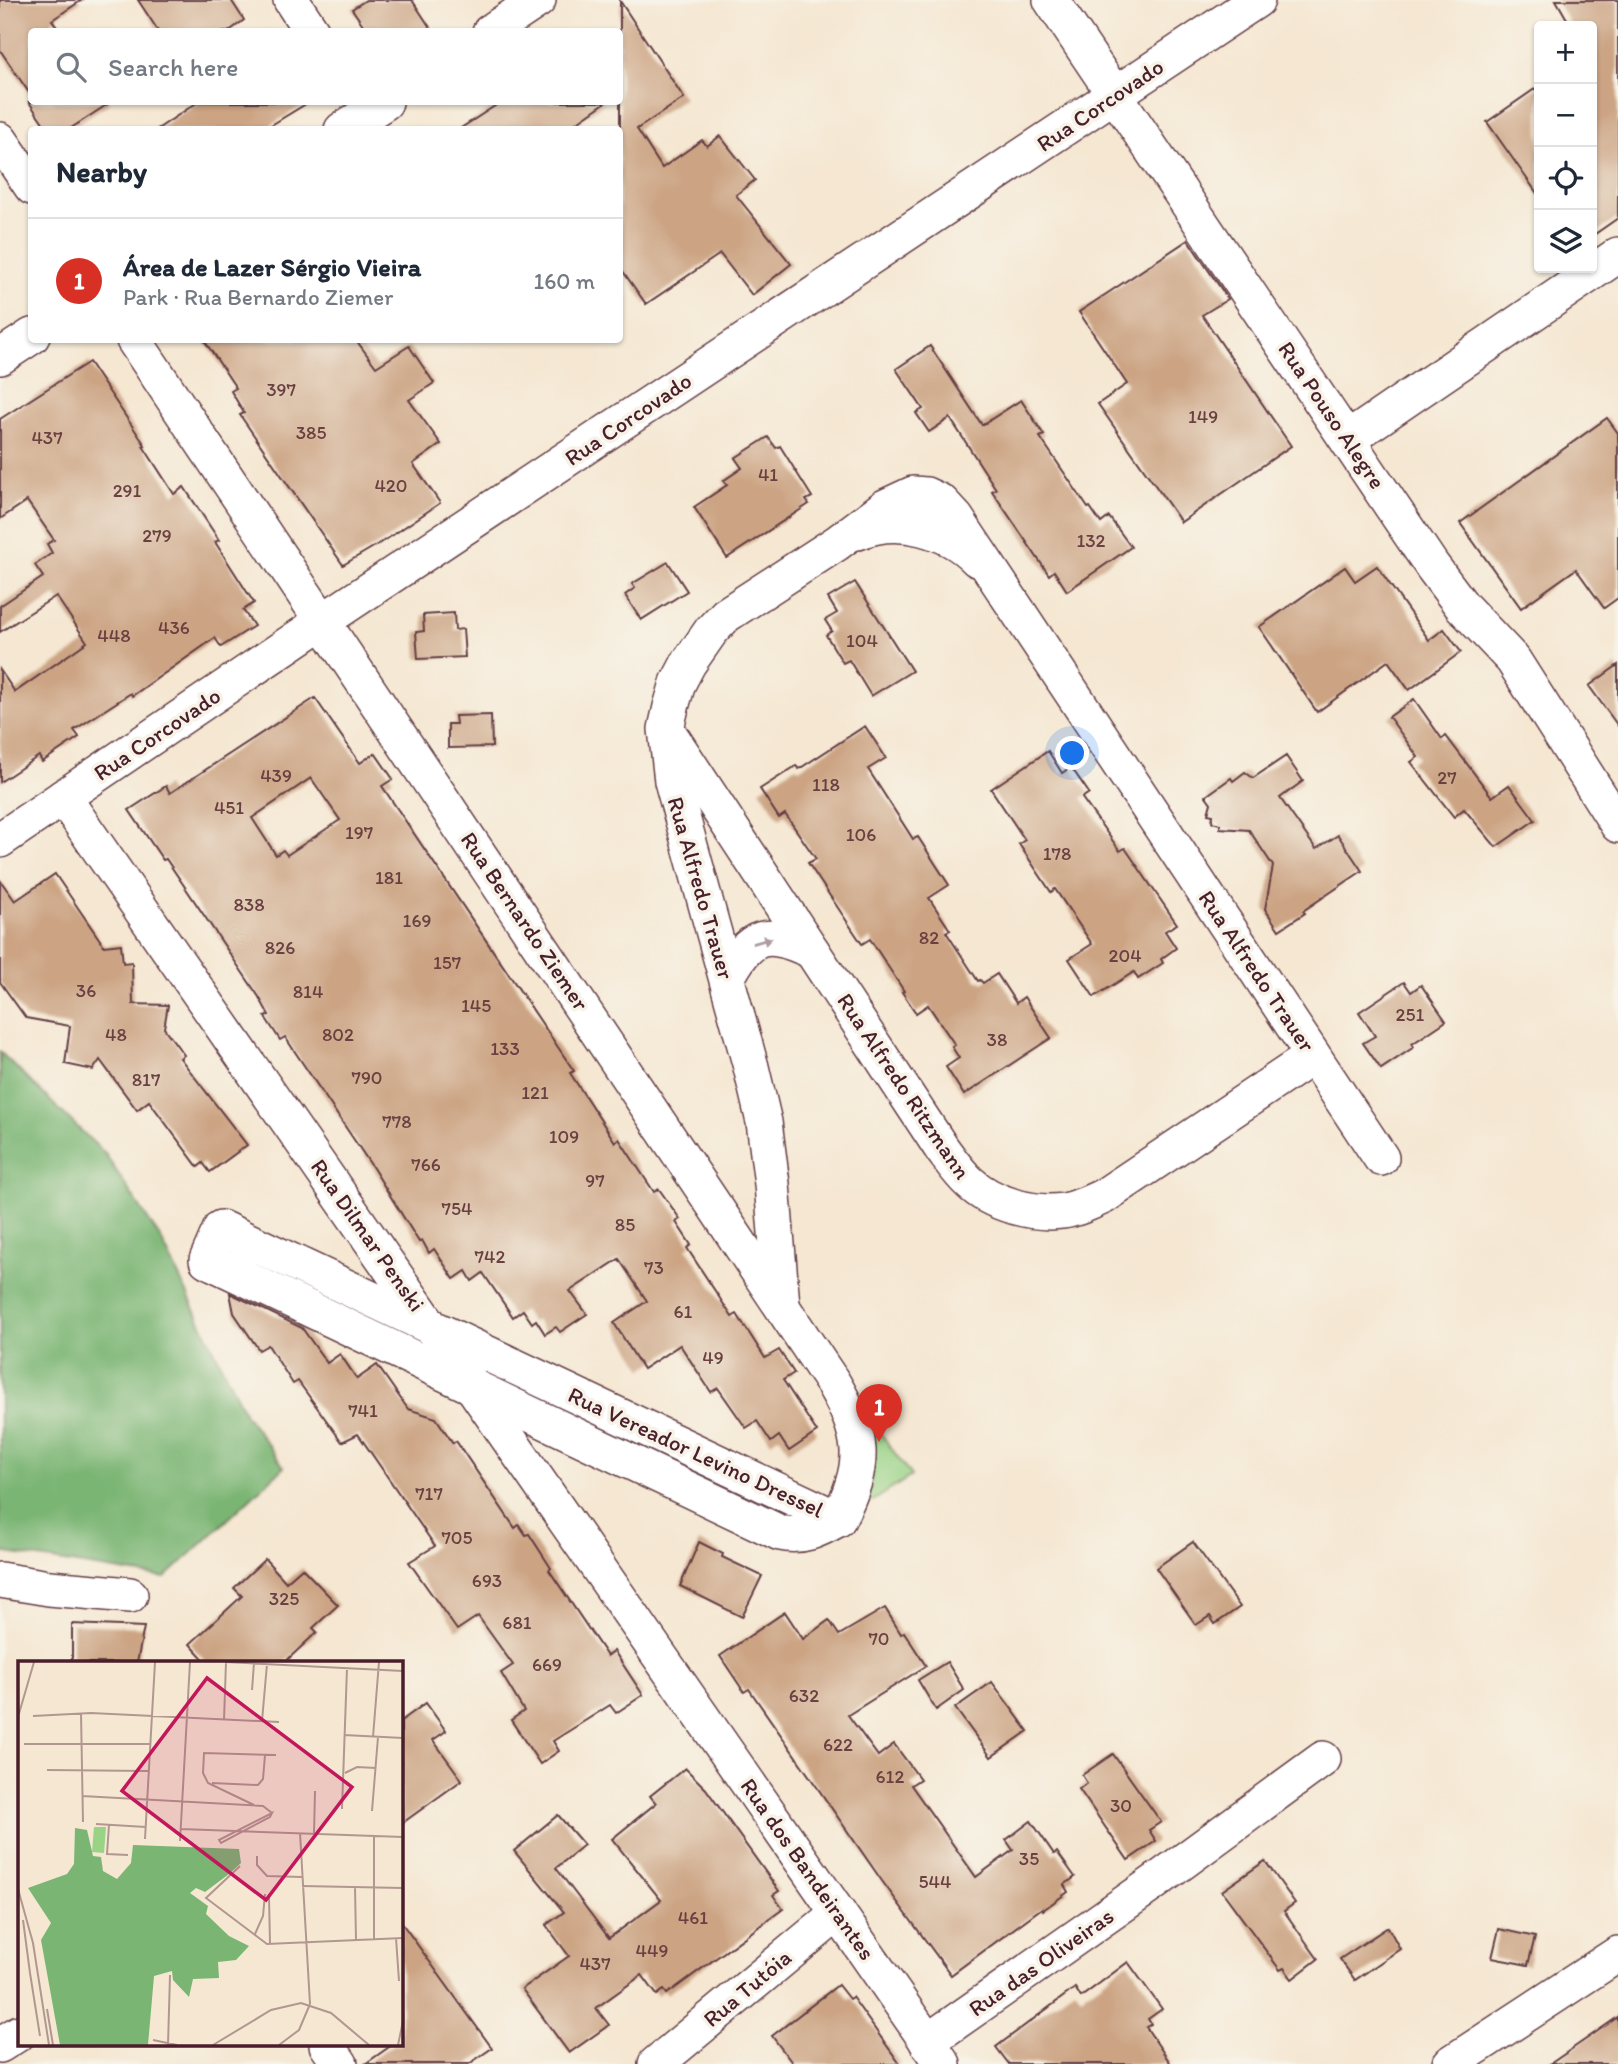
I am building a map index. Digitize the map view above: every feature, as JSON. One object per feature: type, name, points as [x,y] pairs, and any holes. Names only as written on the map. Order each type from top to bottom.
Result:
[{"type":"street","points":[[291,0],[309,28]]},
{"type":"street","points":[[496,28],[538,0]]},
{"type":"street","name":"Rua Pouso Alegre","points":[[1051,0],[1432,566],[1462,606],[1513,660],[1613,806]]},
{"type":"street","name":"Rua Corcovado","points":[[0,840],[323,621],[1257,0]]},
{"type":"street","points":[[0,140],[28,181]]},
{"type":"street","points":[[1348,439],[1618,256]]},
{"type":"street","points":[[0,357],[28,339]]},
{"type":"street","name":"Rua Bernardo Ziemer","points":[[136,343],[782,1305],[844,1402],[858,1445],[858,1464],[853,1486],[838,1519]]},
{"type":"street","name":"Rua Alfredo Trauer","points":[[782,1305],[764,1122],[727,978],[671,781],[666,729],[678,683],[711,631],[726,615],[836,543],[885,507],[914,494],[926,495],[941,502],[956,518],[1381,1158]]},
{"type":"street","points":[[904,523],[919,514],[926,505],[926,495]]},
{"type":"street","name":"Rua Alfredo Trauer","points":[[836,543],[862,530],[883,524],[904,523],[923,528],[957,544],[973,554],[993,575]]},
{"type":"street","name":"Rua Alfredo Ritzmann","points":[[666,729],[958,1171],[989,1197],[1035,1211],[1062,1211],[1084,1206],[1104,1196],[1313,1056]]},
{"type":"street","name":"Rua Dilmar Penski","points":[[64,797],[673,1674]]},
{"type":"street","points":[[704,897],[710,874],[720,866],[742,864],[763,876]]},
{"type":"street","points":[[727,978],[739,954],[751,944],[769,938],[785,939],[812,951]]},
{"type":"street","name":"Rua Vereador Levino Dressel","points":[[221,1228],[432,1328],[838,1519],[813,1533],[795,1536],[780,1533],[207,1260],[221,1228]]},
{"type":"street","points":[[0,1580],[49,1588],[130,1595]]},
{"type":"street","name":"Rua dos Bandeirantes","points":[[673,1674],[935,2053]]},
{"type":"street","name":"Rua das Oliveiras","points":[[935,2053],[1155,1882],[1323,1759]]},
{"type":"street","name":"Rua Tutóia","points":[[656,2064],[838,1913]]},
{"type":"street","points":[[1450,2064],[1618,1954]]},
{"type":"street","points":[[0,2045],[18,2034]]},
{"type":"street","points":[[328,2046],[341,2064]]},
{"type":"green space","points":[[0,1052],[105,1154],[162,1241],[245,1414],[284,1467],[165,1578],[0,1552]]},
{"type":"green space","points":[[854,1396],[911,1476],[859,1510]]},
{"type":"building","points":[[0,0],[82,0],[52,20],[57,28],[28,28],[28,91],[0,50]]},
{"type":"building","points":[[138,0],[231,0],[244,20],[233,28],[156,28]]},
{"type":"building","points":[[366,0],[412,0],[430,28],[365,28],[352,9]]},
{"type":"building","points":[[1556,0],[1618,0],[1618,218],[1597,233],[1597,21],[1568,21]]},
{"type":"building","points":[[620,1],[684,98],[637,129],[662,168],[702,140],[707,146],[720,136],[755,180],[736,195],[791,264],[752,295],[720,254],[646,304],[623,271],[623,126],[620,126],[620,105],[623,105],[623,28],[620,28]]},
{"type":"building","points":[[1534,89],[1534,189],[1487,122]]},
{"type":"building","points":[[31,105],[106,105],[74,126],[45,126]]},
{"type":"building","points":[[194,105],[304,105],[270,126],[162,126]]},
{"type":"building","points":[[496,105],[602,105],[572,126],[464,126]]},
{"type":"building","points":[[1188,240],[1228,299],[1202,315],[1291,446],[1181,522],[1098,404],[1127,384],[1079,312]]},
{"type":"building","points":[[206,343],[358,343],[376,367],[409,346],[434,383],[409,400],[441,444],[413,464],[440,503],[343,565],[240,415],[244,413],[231,391],[236,388]]},
{"type":"building","points":[[930,346],[982,425],[1021,400],[1044,435],[1040,437],[1088,508],[1090,507],[1101,523],[1109,517],[1131,547],[1067,591],[1054,571],[1049,575],[992,491],[996,489],[950,418],[929,432],[916,413],[923,409],[896,369]]},
{"type":"building","points":[[89,362],[145,445],[143,446],[174,494],[184,487],[219,540],[215,542],[254,603],[243,610],[254,626],[221,647],[215,638],[132,696],[131,693],[74,730],[79,737],[42,762],[39,756],[0,782],[0,670],[15,692],[87,642],[56,596],[0,632],[0,606],[43,577],[35,565],[52,553],[47,544],[54,540],[27,501],[0,519],[0,419]]},
{"type":"building","points":[[1607,418],[1618,433],[1618,598],[1604,608],[1576,569],[1521,608],[1460,523]]},
{"type":"building","points":[[768,437],[776,448],[780,446],[812,497],[806,500],[809,504],[727,558],[694,507],[727,485],[723,481],[742,468],[735,458]]},
{"type":"building","points":[[668,562],[687,591],[641,620],[625,595],[635,588],[632,584]]},
{"type":"building","points":[[1377,566],[1429,640],[1444,629],[1461,652],[1409,690],[1388,661],[1317,712],[1259,627],[1345,567],[1355,581]]},
{"type":"building","points":[[855,582],[912,671],[871,696],[849,660],[843,663],[826,635],[832,631],[825,620],[837,613],[828,598]]},
{"type":"building","points":[[454,613],[455,630],[463,629],[465,657],[418,659],[416,632],[424,631],[423,615]]},
{"type":"building","points":[[1618,665],[1618,726],[1589,686]]},
{"type":"building","points":[[315,698],[360,763],[375,753],[393,779],[382,786],[574,1071],[570,1073],[615,1142],[619,1139],[654,1192],[659,1189],[680,1219],[676,1222],[691,1245],[687,1248],[732,1317],[737,1314],[765,1358],[779,1350],[794,1373],[783,1380],[817,1432],[789,1451],[779,1436],[771,1442],[757,1421],[746,1428],[718,1388],[711,1392],[680,1345],[643,1369],[614,1323],[647,1301],[619,1259],[570,1291],[587,1314],[560,1332],[556,1327],[545,1334],[536,1320],[532,1323],[523,1310],[513,1317],[483,1273],[472,1281],[466,1271],[454,1279],[434,1249],[429,1253],[422,1240],[419,1242],[285,1037],[280,1040],[265,1017],[269,1015],[259,997],[166,859],[163,860],[129,810],[166,786],[170,793]],"holes":[[[311,778],[340,820],[287,855],[283,850],[276,855],[252,818]]]},
{"type":"building","points":[[1414,699],[1442,739],[1446,736],[1492,797],[1509,785],[1535,820],[1496,847],[1464,809],[1454,817],[1411,762],[1418,757],[1389,717]]},
{"type":"building","points":[[491,715],[492,747],[448,748],[448,724],[456,724],[455,716]]},
{"type":"building","points":[[865,726],[886,758],[868,769],[913,839],[918,837],[949,885],[929,898],[950,930],[946,932],[978,981],[983,983],[997,974],[1016,1003],[1024,997],[1051,1038],[964,1095],[946,1067],[959,1058],[952,1047],[955,1045],[928,1005],[916,1013],[870,939],[862,944],[808,863],[816,859],[785,814],[779,818],[760,789],[796,766],[799,769]]},
{"type":"building","points":[[1048,751],[1062,773],[1071,767],[1089,793],[1082,798],[1120,851],[1125,848],[1177,924],[1165,931],[1176,948],[1161,959],[1163,963],[1138,979],[1134,972],[1094,997],[1069,959],[1092,944],[1055,889],[1051,892],[1019,844],[1025,840],[991,789]]},
{"type":"building","points":[[1286,756],[1303,781],[1280,798],[1316,849],[1338,835],[1362,871],[1279,930],[1265,909],[1273,866],[1249,830],[1220,828],[1220,824],[1212,822],[1213,815],[1208,814],[1211,803],[1206,796],[1231,778],[1233,781],[1245,772],[1253,778]]},
{"type":"building","points":[[55,874],[104,946],[121,944],[123,963],[132,962],[133,1004],[168,1005],[164,1028],[184,1055],[180,1058],[247,1145],[210,1172],[203,1163],[198,1167],[149,1101],[137,1110],[100,1060],[93,1070],[65,1064],[70,1026],[26,1018],[0,982],[0,880],[15,901]]},
{"type":"building","points":[[1404,982],[1411,992],[1421,985],[1446,1021],[1381,1069],[1363,1043],[1375,1036],[1359,1012]]},
{"type":"building","points":[[230,1293],[302,1328],[327,1363],[340,1354],[357,1379],[377,1365],[408,1409],[436,1418],[453,1443],[456,1441],[515,1528],[519,1525],[526,1535],[529,1534],[551,1568],[549,1570],[607,1656],[614,1651],[643,1695],[616,1713],[610,1705],[553,1741],[559,1751],[540,1764],[511,1720],[524,1711],[501,1673],[513,1665],[478,1616],[457,1630],[409,1562],[435,1546],[358,1434],[342,1442],[298,1381],[293,1384],[268,1345],[259,1350],[234,1313]]},
{"type":"building","points":[[699,1542],[723,1554],[722,1557],[762,1576],[742,1617],[680,1586]]},
{"type":"building","points":[[1193,1542],[1240,1607],[1215,1624],[1210,1616],[1196,1625],[1156,1568]]},
{"type":"building","points":[[265,1559],[286,1582],[302,1568],[338,1605],[313,1628],[317,1632],[286,1661],[205,1661],[190,1644],[242,1596],[234,1588]]},
{"type":"building","points":[[885,1608],[926,1666],[848,1715],[878,1756],[894,1744],[920,1779],[911,1785],[976,1877],[1013,1850],[1006,1840],[1031,1821],[1054,1854],[1057,1852],[1075,1877],[1064,1885],[1068,1892],[951,1975],[882,1881],[749,1689],[744,1692],[720,1656],[785,1612],[803,1639],[829,1620],[839,1635]]},
{"type":"building","points":[[72,1624],[144,1627],[137,1661],[72,1661]]},
{"type":"building","points":[[947,1662],[964,1690],[936,1710],[918,1680]]},
{"type":"building","points":[[992,1682],[1028,1731],[991,1757],[955,1708]]},
{"type":"building","points":[[426,1703],[446,1731],[433,1740],[462,1780],[402,1823],[402,1720]]},
{"type":"building","points":[[1113,1754],[1161,1822],[1149,1830],[1156,1841],[1128,1860],[1079,1789],[1087,1783],[1082,1775]]},
{"type":"building","points":[[685,1768],[706,1789],[779,1891],[773,1895],[783,1909],[667,1994],[664,1990],[657,1995],[642,1975],[596,2008],[609,2025],[569,2053],[522,1989],[569,1956],[546,1925],[564,1912],[514,1851],[558,1815],[584,1845],[556,1868],[609,1938],[661,1900],[612,1839],[656,1803],[650,1796]]},
{"type":"building","points":[[1265,1861],[1295,1903],[1284,1911],[1318,1959],[1292,1979],[1284,1968],[1280,1970],[1222,1891]]},
{"type":"building","points":[[402,1923],[492,2048],[469,2064],[365,2064],[391,2046],[402,2046]]},
{"type":"building","points":[[1388,1927],[1400,1949],[1355,1980],[1340,1959]]},
{"type":"building","points":[[1499,1929],[1535,1937],[1528,1965],[1492,1958]]},
{"type":"building","points":[[1128,1962],[1162,2009],[1148,2019],[1151,2024],[1146,2027],[1171,2064],[1009,2064],[996,2047],[1075,1988],[1081,1997]]},
{"type":"building","points":[[838,1985],[849,1999],[852,1997],[900,2064],[793,2064],[772,2036]]},
{"type":"building","points":[[1618,2017],[1618,2064],[1550,2064],[1576,2046]]},
{"type":"place","name":"Área de Lazer Sérgio Vieira","points":[[879,1442]]}]
